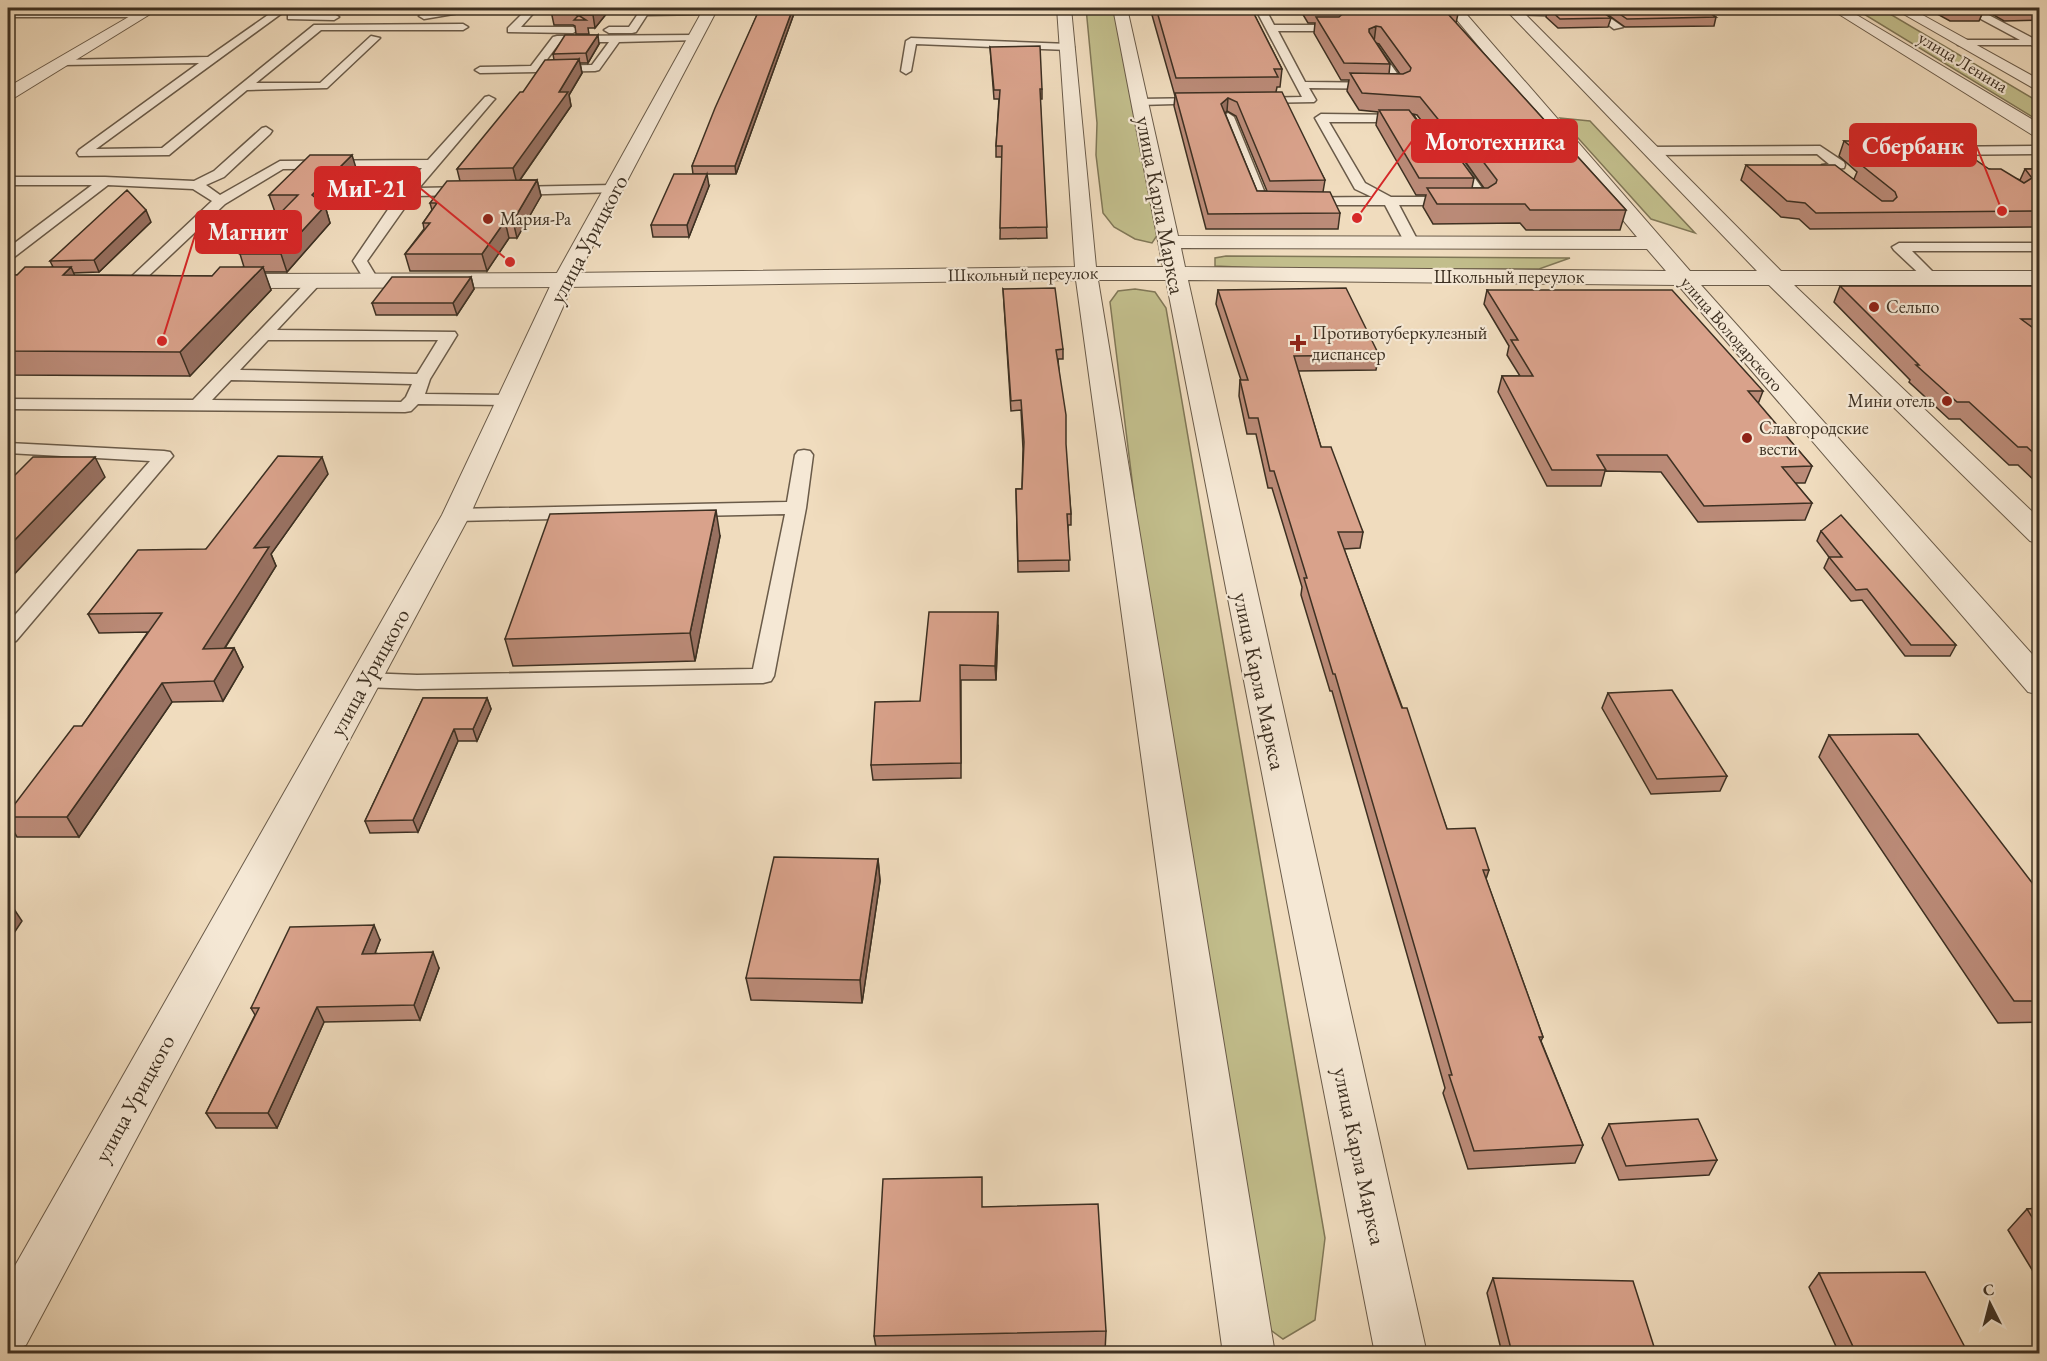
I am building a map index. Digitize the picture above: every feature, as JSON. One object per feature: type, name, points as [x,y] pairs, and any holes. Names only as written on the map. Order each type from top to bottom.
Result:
[{"type":"street","points":[[1064,8],[1086,273],[1249,1353]]},
{"type":"street","name":"улица Карла Маркса","points":[[1120,8],[1401,1353]]},
{"type":"street","name":"улица Володарского","points":[[1454,8],[1683,278],[2040,684]]},
{"type":"street","name":"улица Ленина","points":[[1836,8],[2040,132]]},
{"type":"street","name":"улица Ленина","points":[[1901,8],[2040,87]]},
{"type":"street","points":[[1513,10],[1775,278],[2040,535]]},
{"type":"street","points":[[8,94],[148,11]]},
{"type":"street","name":"улица Урицкого","points":[[8,1327],[456,514],[564,280],[705,19]]},
{"type":"street","points":[[1171,258],[1412,243],[1653,243]]},
{"type":"street","name":"Школьный переулок","points":[[197,281],[564,280],[1086,273],[1171,258],[1683,278],[2040,278]]},
{"type":"street","points":[[112,282],[162,281]]},
{"type":"lane","points":[[165,152],[83,153],[284,8]]},
{"type":"lane","points":[[306,8],[292,17],[435,16],[471,8]]},
{"type":"lane","points":[[533,8],[512,30],[632,30],[646,10],[705,19]]},
{"type":"lane","points":[[1260,8],[1360,186],[1390,202],[1412,243]]},
{"type":"lane","points":[[1901,8],[2030,8]]},
{"type":"lane","points":[[1968,8],[2036,45]]},
{"type":"lane","points":[[1513,10],[1600,14],[1618,27]]},
{"type":"lane","points":[[8,14],[148,11]]},
{"type":"lane","points":[[1270,28],[1337,28],[1330,18]]},
{"type":"lane","points":[[534,69],[557,39],[616,39],[705,19]]},
{"type":"lane","points":[[257,27],[308,27]]},
{"type":"lane","points":[[128,181],[318,27],[463,27]]},
{"type":"lane","points":[[244,87],[323,86],[375,38]]},
{"type":"lane","points":[[480,70],[595,68],[616,39]]},
{"type":"lane","points":[[906,71],[911,41],[1068,47]]},
{"type":"lane","points":[[1962,43],[2036,45]]},
{"type":"lane","points":[[1302,85],[1400,86],[1373,47]]},
{"type":"lane","points":[[61,62],[211,60]]},
{"type":"lane","points":[[372,281],[360,261],[407,192],[489,99]]},
{"type":"lane","points":[[1244,101],[1310,100]]},
{"type":"lane","points":[[1140,102],[1222,108],[1262,202],[1484,201],[1452,154],[1444,154]]},
{"type":"lane","points":[[1321,118],[1411,119],[1418,128]]},
{"type":"lane","points":[[8,181],[128,181],[196,185],[219,174],[266,131]]},
{"type":"lane","points":[[1650,151],[1820,150],[1839,165],[1827,168],[1854,190]]},
{"type":"lane","points":[[1923,151],[2040,150]]},
{"type":"lane","points":[[1956,151],[1973,162]]},
{"type":"lane","points":[[135,281],[220,201],[280,165],[432,164]]},
{"type":"lane","points":[[8,255],[105,181]]},
{"type":"lane","points":[[196,185],[220,201]]},
{"type":"lane","points":[[407,192],[614,189]]},
{"type":"lane","points":[[1932,278],[1899,248],[2040,247]]},
{"type":"lane","points":[[197,406],[315,281]]},
{"type":"lane","points":[[8,405],[405,408],[414,399],[422,379],[449,335],[264,336]]},
{"type":"lane","points":[[226,375],[422,379]]},
{"type":"lane","points":[[414,399],[510,400]]},
{"type":"lane","points":[[8,448],[164,456],[8,636]]},
{"type":"lane","points":[[24,466],[40,450]]},
{"type":"lane","points":[[364,680],[417,682],[763,676],[796,508],[804,455]]},
{"type":"lane","points":[[456,514],[796,508]]},
{"type":"shaded area","points":[[1086,8],[1116,8],[1158,234],[1152,243],[1135,239],[1114,227],[1103,213],[1096,155],[1097,123]]},
{"type":"shaded area","points":[[1854,8],[1880,8],[2039,102],[2039,121]]},
{"type":"shaded area","points":[[1560,118],[1590,121],[1695,233],[1651,219]]},
{"type":"shaded area","points":[[1226,256],[1570,258],[1539,269],[1285,269],[1215,266],[1215,258]]},
{"type":"shaded area","points":[[1135,289],[1155,292],[1166,308],[1325,1238],[1315,1320],[1283,1339],[1258,1321],[1137,520],[1110,302],[1118,291]]},
{"type":"building","points":[[554,8],[599,8],[593,15],[578,15],[586,20],[574,20],[578,16],[570,11],[551,11]]},
{"type":"building","points":[[760,8],[793,8],[735,166],[692,166],[715,108]]},
{"type":"building","points":[[1156,8],[1251,8],[1282,69],[1274,69],[1278,77],[1176,78]]},
{"type":"building","points":[[1340,8],[1452,8],[1458,14],[1448,14],[1626,210],[1530,210],[1525,204],[1437,204],[1427,188],[1488,188],[1497,180],[1460,131],[1446,129],[1420,97],[1362,93],[1350,73],[1403,74],[1411,68],[1381,27],[1376,26],[1369,29],[1369,32],[1390,64],[1344,63],[1316,17],[1339,17],[1346,11]]},
{"type":"building","points":[[1548,8],[1599,10],[1611,18],[1560,19]]},
{"type":"building","points":[[1611,8],[1702,8],[1716,17],[1627,19]]},
{"type":"building","points":[[1946,8],[1975,8],[1983,12],[1954,12]]},
{"type":"building","points":[[2006,8],[2040,8],[2040,9],[2009,9]]},
{"type":"building","points":[[565,35],[598,35],[586,53],[553,54]]},
{"type":"building","points":[[1040,46],[1047,227],[1000,228],[1002,146],[996,146],[1000,90],[994,90],[990,47]]},
{"type":"building","points":[[579,59],[559,92],[568,92],[513,168],[457,169],[520,92],[523,92],[545,60]]},
{"type":"building","points":[[1282,92],[1325,180],[1270,181],[1237,102],[1228,98],[1221,104],[1257,191],[1330,192],[1340,213],[1208,214],[1175,93]]},
{"type":"building","points":[[1379,110],[1409,110],[1434,143],[1449,144],[1474,178],[1419,178]]},
{"type":"building","points":[[1844,141],[1948,141],[1989,169],[2001,169],[2024,183],[2032,178],[2025,169],[2040,169],[2040,211],[1816,213],[1805,203],[1787,201],[1746,165],[1835,165],[1882,201],[1893,201],[1897,197],[1895,192],[1860,164],[1873,164]]},
{"type":"building","points":[[310,155],[352,155],[312,195],[325,206],[281,254],[240,254],[298,195],[269,195]]},
{"type":"building","points":[[674,174],[707,174],[687,225],[651,225]]},
{"type":"building","points":[[537,180],[513,221],[505,221],[482,254],[405,254],[430,223],[423,223],[437,203],[430,203],[447,181]]},
{"type":"building","points":[[127,190],[146,210],[94,260],[50,261]]},
{"type":"building","points":[[25,267],[71,267],[63,275],[212,276],[220,267],[263,267],[180,352],[8,351],[8,275],[17,275]]},
{"type":"building","points":[[392,277],[471,277],[453,303],[372,303]]},
{"type":"building","points":[[1840,286],[2040,286],[2040,319],[2021,319],[2040,333],[2040,459],[2027,447],[2018,447],[1969,402],[1957,402],[1916,365],[1919,365]]},
{"type":"building","points":[[1055,288],[1063,349],[1056,350],[1066,415],[1071,514],[1067,514],[1070,560],[1018,561],[1016,489],[1022,489],[1024,442],[1021,400],[1011,401],[1003,289]]},
{"type":"building","points":[[1346,288],[1379,355],[1294,356],[1321,447],[1331,447],[1363,532],[1338,532],[1402,708],[1407,708],[1447,829],[1475,828],[1489,870],[1483,870],[1543,1037],[1539,1037],[1583,1145],[1474,1151],[1449,1075],[1452,1075],[1335,674],[1333,674],[1304,578],[1307,578],[1274,471],[1270,471],[1258,418],[1249,418],[1240,380],[1248,380],[1218,290]]},
{"type":"building","points":[[1487,290],[1672,290],[1763,391],[1748,391],[1812,466],[1782,467],[1812,503],[1704,506],[1667,455],[1597,455],[1606,470],[1552,470],[1502,376],[1533,376],[1511,340],[1518,340]]},
{"type":"building","points":[[278,456],[322,457],[254,548],[269,547],[203,649],[234,648],[214,681],[162,683],[67,817],[8,817],[8,813],[74,726],[82,726],[162,613],[88,614],[138,550],[206,549]]},
{"type":"building","points":[[33,457],[95,457],[8,547],[8,482]]},
{"type":"building","points":[[716,510],[690,633],[505,639],[550,514]]},
{"type":"building","points":[[1841,515],[1956,645],[1911,645],[1867,589],[1856,590],[1829,557],[1842,557],[1821,531]]},
{"type":"building","points":[[929,612],[998,612],[995,666],[960,665],[961,763],[871,765],[875,702],[920,701]]},
{"type":"building","points":[[1672,690],[1727,776],[1657,779],[1608,693]]},
{"type":"building","points":[[423,698],[487,698],[473,729],[454,729],[413,820],[365,821]]},
{"type":"building","points":[[1918,734],[2040,893],[2040,1001],[2014,1001],[1829,735]]},
{"type":"building","points":[[774,857],[878,859],[860,980],[746,978]]},
{"type":"building","points":[[374,925],[362,954],[433,952],[414,1005],[317,1007],[268,1113],[206,1113],[259,1008],[251,1008],[290,927]]},
{"type":"building","points":[[1698,1119],[1717,1160],[1626,1166],[1609,1124]]},
{"type":"building","points":[[982,1177],[982,1207],[1098,1204],[1106,1331],[874,1336],[883,1179]]},
{"type":"building","points":[[2040,1208],[2040,1230],[2027,1209]]},
{"type":"building","points":[[1925,1272],[1968,1353],[1856,1353],[1819,1273]]},
{"type":"building","points":[[1493,1278],[1633,1281],[1656,1353],[1512,1353]]},
{"type":"place","name":"Сбербанк","points":[[2002,211]]},
{"type":"place","name":"Мототехника","points":[[1357,218]]},
{"type":"place","name":"Мария-Ра","points":[[488,219]]},
{"type":"place","name":"МиГ-21","points":[[510,262]]},
{"type":"place","name":"Сельпо","points":[[1874,307]]},
{"type":"place","name":"Магнит","points":[[162,341]]},
{"type":"place","name":"Противотуберкулезный диспансер","points":[[1298,343]]},
{"type":"place","name":"Мини отель","points":[[1947,401]]},
{"type":"place","name":"Славгородские вести","points":[[1747,438]]}]
